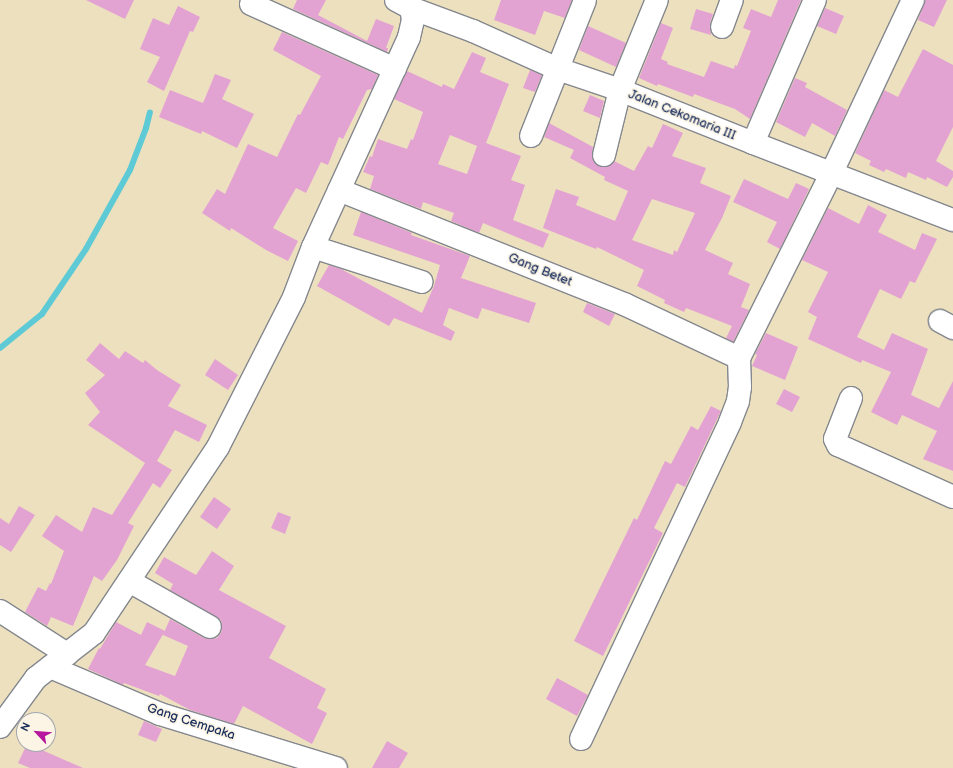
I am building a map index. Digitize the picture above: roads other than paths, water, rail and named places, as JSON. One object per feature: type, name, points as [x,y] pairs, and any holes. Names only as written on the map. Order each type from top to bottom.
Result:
[{"type":"street","points":[[531,136],[585,0]]},
{"type":"street","points":[[604,155],[620,90],[657,0]]},
{"type":"street","points":[[722,27],[732,0]]},
{"type":"street","points":[[752,143],[815,0]]},
{"type":"street","points":[[581,739],[730,422],[738,401],[740,387],[739,358],[832,172],[913,0]]},
{"type":"street","points":[[251,4],[395,69]]},
{"type":"street","points":[[0,727],[36,678],[94,633],[218,447],[297,289],[313,247],[338,190],[409,37],[413,20],[404,4]]},
{"type":"street","name":"Jalan Cekomaria III","points":[[404,4],[473,31],[558,69],[620,90],[752,143],[832,172],[953,220]]},
{"type":"street","name":"Gang Betet","points":[[338,190],[619,302],[739,358]]},
{"type":"street","points":[[313,247],[422,282]]},
{"type":"street","points":[[851,398],[835,439],[838,445],[953,497]]},
{"type":"street","points":[[129,581],[210,627]]},
{"type":"street","points":[[0,611],[67,654]]},
{"type":"street","name":"Gang Cempaka","points":[[50,667],[160,714],[336,768]]},
{"type":"waterway","points":[[0,348],[42,314],[86,249],[130,170],[146,128],[150,112]]}]
